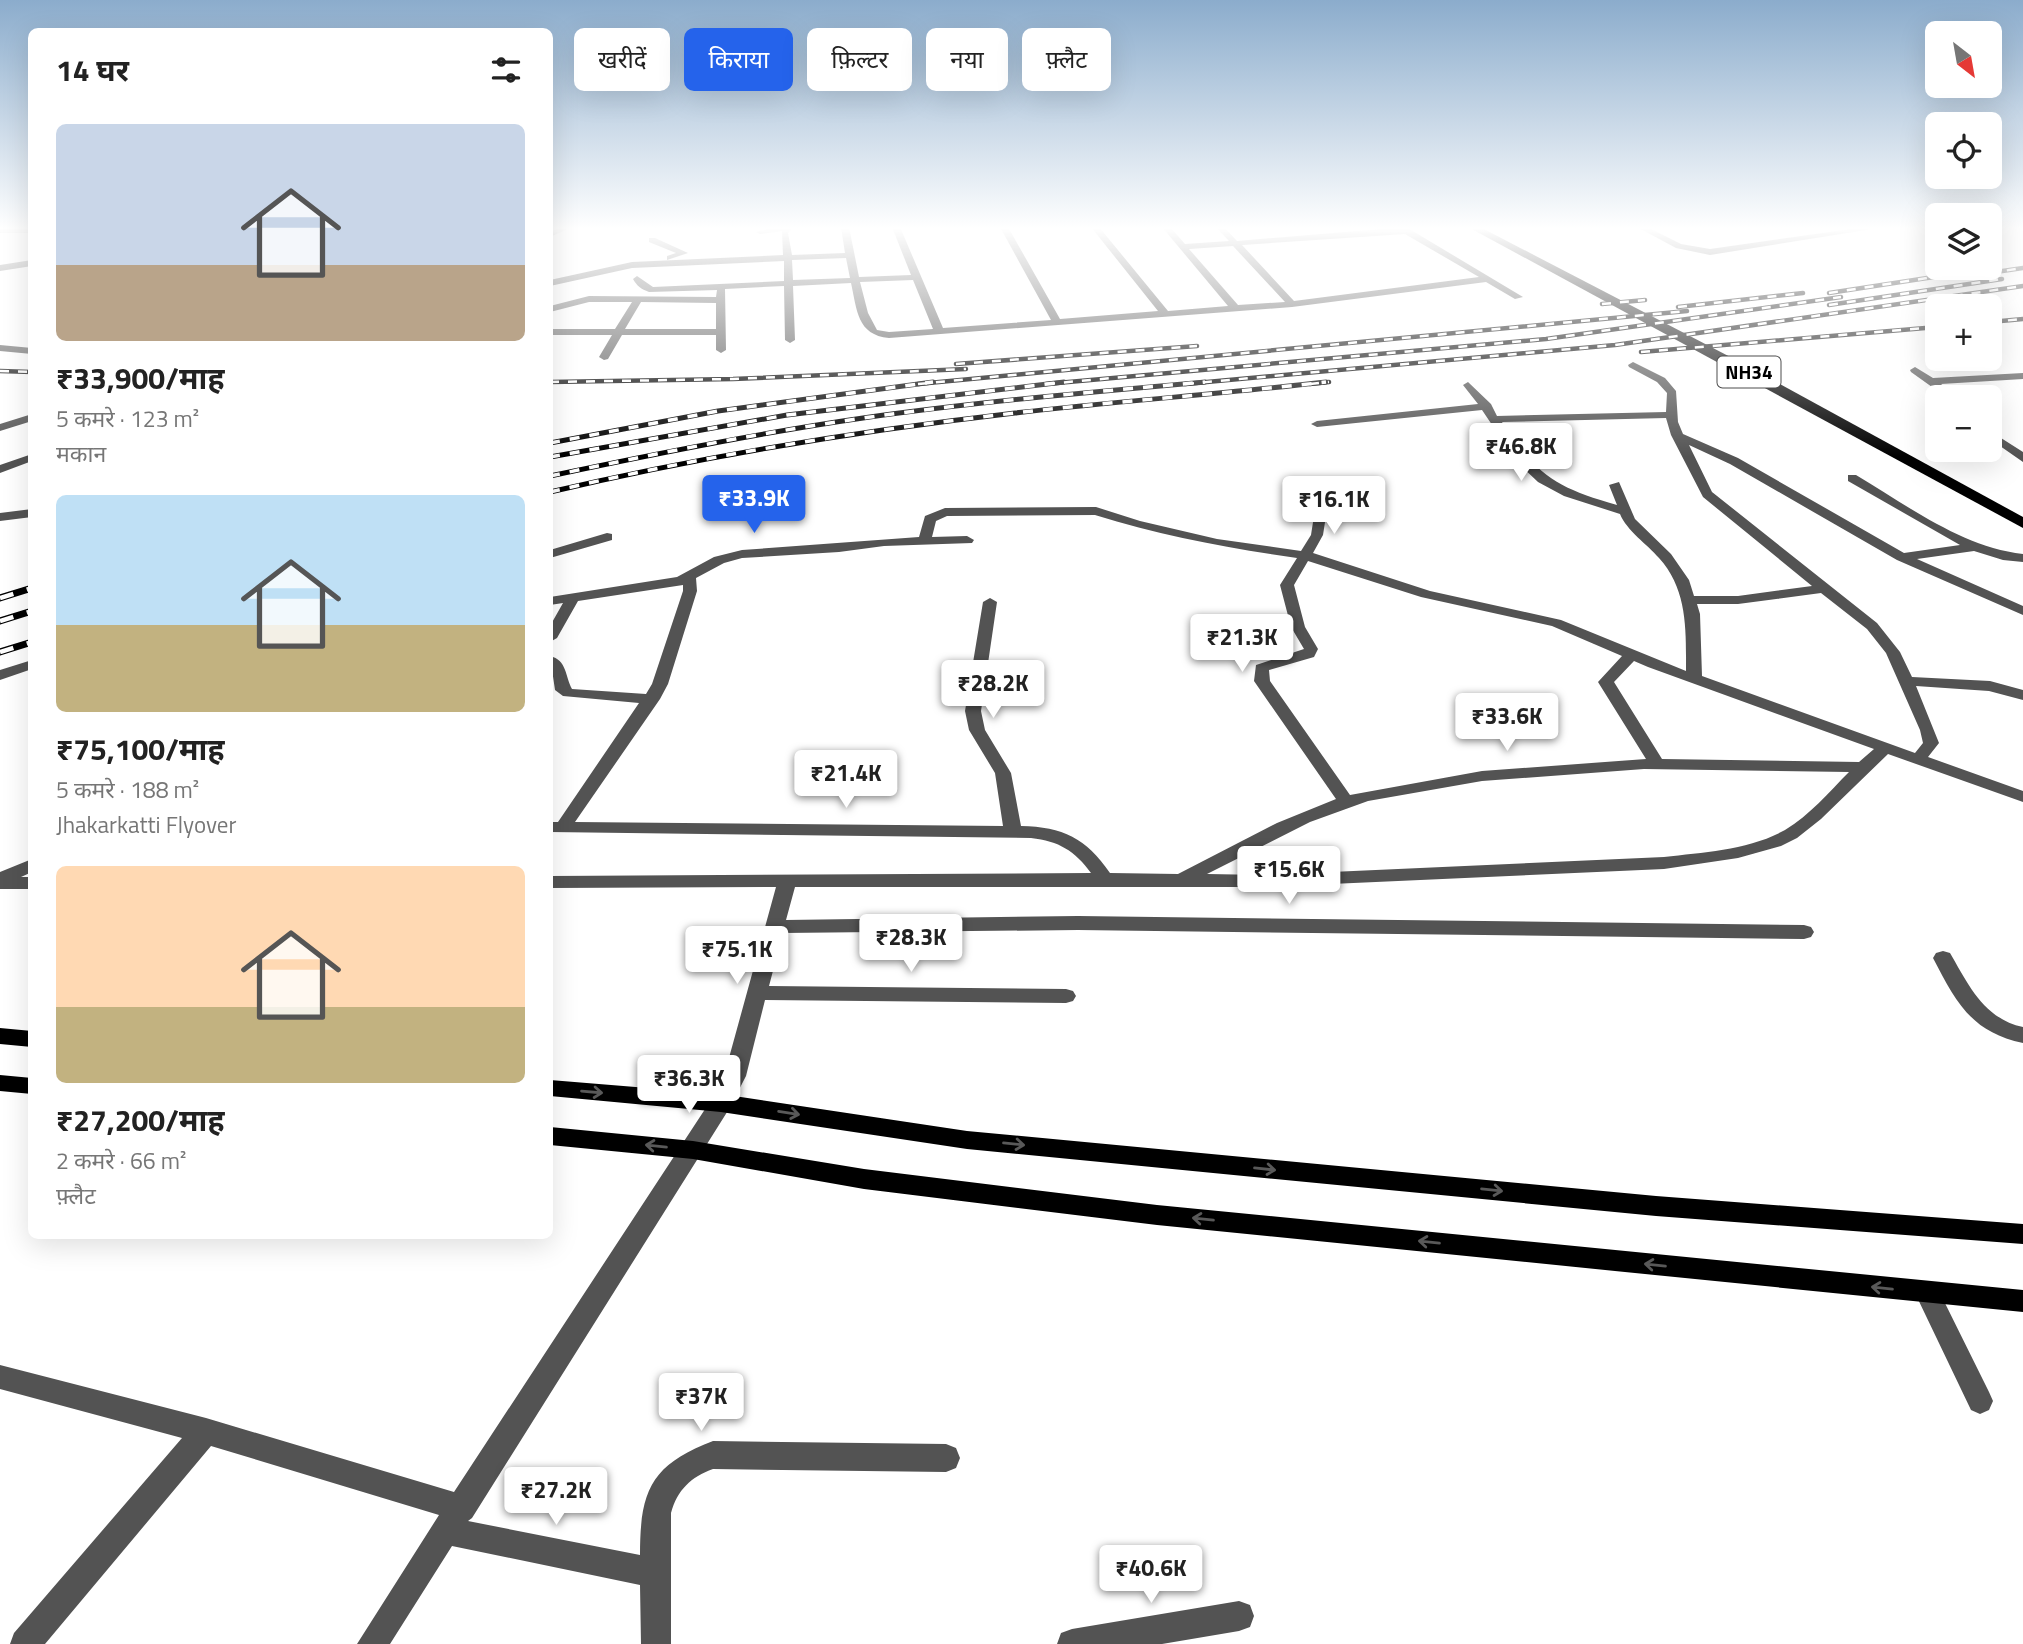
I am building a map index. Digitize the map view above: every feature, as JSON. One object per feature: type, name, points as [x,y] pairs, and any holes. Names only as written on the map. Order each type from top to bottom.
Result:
[{"type":"highway","name":"NH34","points":[[1619,304],[1746,370],[2023,523]]},
{"type":"main road","points":[[0,1036],[28,1039]]},
{"type":"main road","points":[[0,1083],[28,1086]]},
{"type":"main road","points":[[553,1088],[722,1103],[967,1140],[1656,1206],[2023,1234]]},
{"type":"main road","points":[[553,1136],[693,1150],[864,1179],[1157,1215],[2023,1301]]},
{"type":"street","points":[[604,357],[635,304]]},
{"type":"street","points":[[721,304],[721,350]]},
{"type":"street","points":[[789,304],[790,340]]},
{"type":"street","points":[[863,304],[872,331],[889,335],[1292,304]]},
{"type":"street","points":[[927,304],[939,331]]},
{"type":"street","points":[[1047,304],[1058,324]]},
{"type":"street","points":[[1157,304],[1166,315]]},
{"type":"street","points":[[1231,304],[1235,309]]},
{"type":"street","points":[[553,332],[721,332]]},
{"type":"street","points":[[0,348],[28,351]]},
{"type":"street","points":[[1633,365],[1668,386],[1674,401],[1672,415],[1677,435],[1701,483],[1717,503],[1857,611],[1884,639],[1928,730],[1931,743],[1917,761]]},
{"type":"street","points":[[1915,370],[1937,385]]},
{"type":"street","points":[[1932,381],[2023,376]]},
{"type":"street","points":[[1468,384],[1497,419],[1521,459],[1542,479],[1569,494],[1625,511]]},
{"type":"street","points":[[1317,424],[1487,406]]},
{"type":"street","points":[[1497,419],[1672,415]]},
{"type":"street","points":[[0,430],[28,419]]},
{"type":"street","points":[[0,430],[28,430]]},
{"type":"street","points":[[1677,435],[1734,461],[1902,557],[2023,611]]},
{"type":"street","points":[[2002,443],[2023,458]]},
{"type":"street","points":[[0,469],[28,458]]},
{"type":"street","points":[[1852,478],[1973,547],[2005,557],[2023,558]]},
{"type":"street","points":[[1615,485],[1629,520],[1676,569],[1690,600],[1694,626],[1694,677]]},
{"type":"street","points":[[1322,503],[1317,535],[1291,576],[1288,593],[1298,627],[1311,649],[1309,654],[1269,664],[1261,668],[1260,674],[1262,681],[1346,801]]},
{"type":"street","points":[[925,540],[930,519],[945,512],[1096,510],[1136,524],[1217,543],[1304,555],[1426,594],[1556,623],[1884,749],[2023,797]]},
{"type":"street","points":[[0,517],[28,514]]},
{"type":"street","points":[[553,553],[607,537]]},
{"type":"street","points":[[553,601],[688,578],[719,560],[742,554],[925,540],[967,540]]},
{"type":"street","points":[[1902,557],[1973,547]]},
{"type":"street","points":[[556,827],[652,699],[664,675],[674,634],[690,590],[688,578]]},
{"type":"street","points":[[1690,600],[1738,600],[1827,588]]},
{"type":"street","points":[[553,633],[572,599]]},
{"type":"street","points":[[990,602],[973,711],[977,730],[1003,773],[1013,831]]},
{"type":"street","points":[[1632,654],[1606,682],[1657,764]]},
{"type":"street","points":[[553,663],[557,666],[562,690],[568,693],[652,699]]},
{"type":"street","points":[[0,675],[28,665]]},
{"type":"street","points":[[1906,681],[1990,687],[2023,695]]},
{"type":"street","points":[[553,882],[1105,879],[1264,881],[1664,863],[1729,854],[1776,841],[1803,826],[1862,767],[1884,749]]},
{"type":"street","points":[[1181,880],[1293,823],[1346,801],[1477,775],[1586,766],[1731,762],[1862,767]]},
{"type":"street","points":[[556,827],[1013,831],[1055,834],[1073,841],[1088,853],[1105,879]]},
{"type":"street","points":[[0,881],[28,867]]},
{"type":"street","points":[[0,881],[28,883]]},
{"type":"street","points":[[372,1644],[722,1103],[735,1076],[787,881]]},
{"type":"street","points":[[775,926],[1079,923],[1804,932]]},
{"type":"street","points":[[1943,958],[1960,991],[1975,1011],[1992,1025],[2023,1035]]},
{"type":"street","points":[[757,993],[1066,996]]},
{"type":"street","points":[[1927,1293],[1980,1401]]},
{"type":"street","points":[[0,1377],[206,1431],[454,1519],[655,1573]]},
{"type":"street","points":[[25,1644],[206,1431]]},
{"type":"street","points":[[656,1644],[654,1522],[660,1497],[673,1477],[691,1461],[713,1455],[946,1458]]},
{"type":"street","points":[[1072,1644],[1239,1616]]},
{"type":"railway","points":[[1678,307],[1707,304]]},
{"type":"railway","points":[[1051,384],[1546,339],[1794,304]]},
{"type":"railway","points":[[1829,305],[1838,304]]},
{"type":"railway","points":[[1185,384],[1615,345],[1900,304]]},
{"type":"railway","points":[[919,384],[1687,311]]},
{"type":"railway","points":[[2002,321],[2023,319]]},
{"type":"railway","points":[[1641,352],[1925,328]]},
{"type":"railway","points":[[956,364],[1197,346]]},
{"type":"railway","points":[[553,382],[733,379],[966,369]]},
{"type":"railway","points":[[0,371],[28,372]]},
{"type":"railway","points":[[919,384],[933,382]]},
{"type":"railway","points":[[1051,384],[1064,382]]},
{"type":"railway","points":[[553,475],[706,444],[863,418],[991,402],[1205,382]]},
{"type":"railway","points":[[553,491],[723,456],[898,428],[1054,409],[1326,382]]},
{"type":"railway","points":[[1310,384],[1329,382]]},
{"type":"railway","points":[[553,442],[718,411],[919,384]]},
{"type":"railway","points":[[1046,384],[1051,384]]},
{"type":"railway","points":[[553,456],[787,415],[1051,384]]},
{"type":"railway","points":[[0,598],[28,589]]},
{"type":"railway","points":[[0,621],[28,612]]},
{"type":"railway","points":[[0,652],[28,643]]}]
